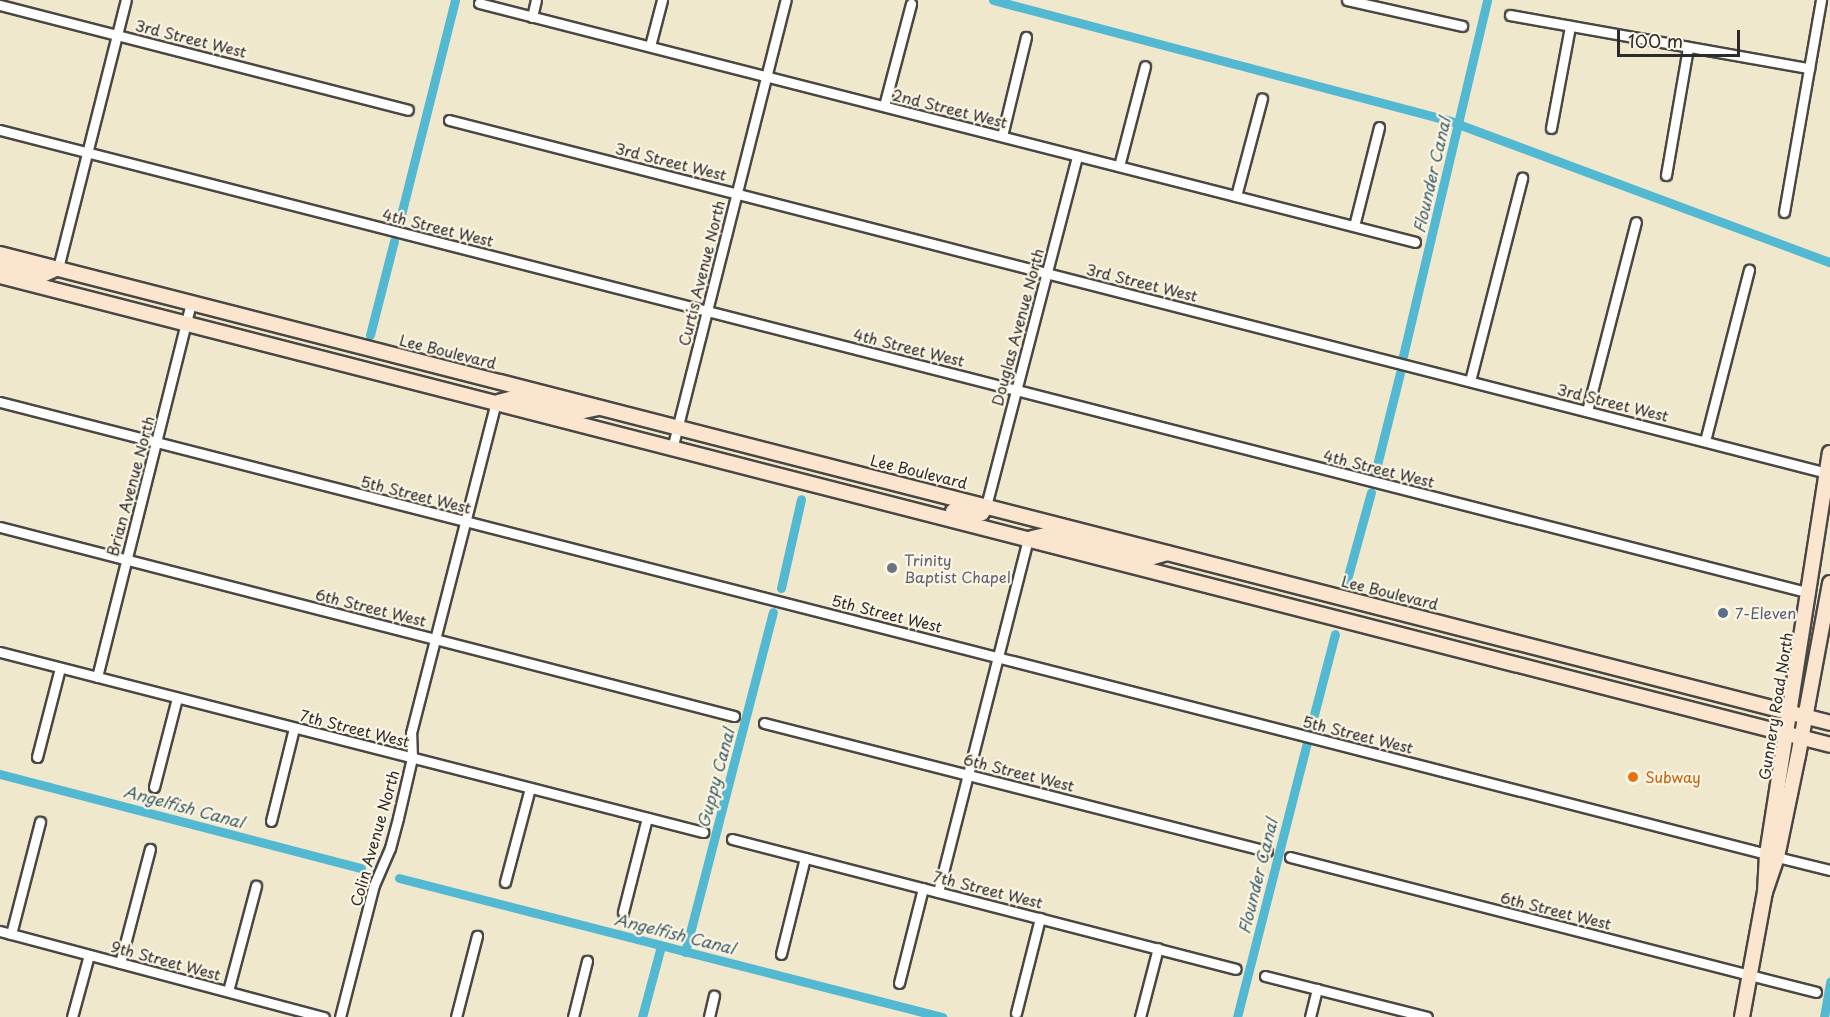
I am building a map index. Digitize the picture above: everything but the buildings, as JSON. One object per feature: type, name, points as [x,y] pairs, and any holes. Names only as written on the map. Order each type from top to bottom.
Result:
[{"type":"main road","name":"Lee Boulevard","points":[[0,254],[1830,723]]},
{"type":"main road","points":[[0,266],[40,276],[58,268]]},
{"type":"main road","points":[[0,276],[1830,745]]},
{"type":"main road","points":[[496,403],[514,398],[575,413],[600,407]]},
{"type":"main road","name":"Gunnery Road North","points":[[1772,856],[1790,713],[1830,453]]},
{"type":"main road","points":[[849,494],[865,489],[972,515],[982,513],[986,506]]},
{"type":"main road","points":[[1028,539],[1050,534],[1149,558],[1169,552]]},
{"type":"main road","name":"Gunnery Road North","points":[[1742,1017],[1772,856],[1802,738],[1830,583]]},
{"type":"street","points":[[58,268],[126,0]]},
{"type":"street","points":[[532,16],[536,0]]},
{"type":"street","points":[[650,46],[662,0]]},
{"type":"street","name":"Curtis Avenue North","points":[[672,449],[786,0]]},
{"type":"street","points":[[1347,0],[1390,5],[1462,26]]},
{"type":"street","points":[[1784,212],[1821,0]]},
{"type":"street","name":"2nd Street West","points":[[479,3],[1415,242]]},
{"type":"street","points":[[884,106],[911,4]]},
{"type":"street","name":"3rd Street West","points":[[0,5],[408,110]]},
{"type":"street","points":[[1510,15],[1809,68]]},
{"type":"street","points":[[1551,128],[1570,26]]},
{"type":"street","points":[[1002,136],[1026,37]]},
{"type":"street","points":[[1666,175],[1688,47]]},
{"type":"street","points":[[1119,166],[1145,66]]},
{"type":"street","points":[[1236,196],[1262,98]]},
{"type":"street","name":"3rd Street West","points":[[449,120],[1827,472]]},
{"type":"street","points":[[1354,226],[1379,127]]},
{"type":"street","name":"4th Street West","points":[[0,130],[1810,593]]},
{"type":"street","name":"Douglas Avenue North","points":[[986,506],[1077,156]]},
{"type":"street","points":[[1470,381],[1522,178]]},
{"type":"street","points":[[1587,411],[1636,222]]},
{"type":"street","points":[[1705,441],[1749,270]]},
{"type":"street","name":"Brian Avenue North","points":[[96,677],[191,303]]},
{"type":"street","name":"5th Street West","points":[[0,402],[1830,870]]},
{"type":"street","name":"Colin Avenue North","points":[[340,1017],[375,885],[390,848],[412,758],[411,733],[496,403]]},
{"type":"street","name":"6th Street West","points":[[0,527],[734,716]]},
{"type":"street","points":[[938,892],[1028,539]]},
{"type":"street","name":"7th Street West","points":[[0,652],[703,832]]},
{"type":"street","points":[[37,757],[60,668]]},
{"type":"street","points":[[154,787],[177,698]]},
{"type":"street","name":"6th Street West","points":[[764,723],[1267,851]]},
{"type":"street","points":[[271,821],[294,728]]},
{"type":"street","points":[[506,882],[530,788]]},
{"type":"street","points":[[623,912],[647,818]]},
{"type":"street","points":[[11,934],[40,822]]},
{"type":"street","name":"7th Street West","points":[[732,839],[1236,969]]},
{"type":"street","points":[[120,963],[150,849]]},
{"type":"street","name":"6th Street West","points":[[1290,857],[1815,992]]},
{"type":"street","points":[[781,954],[805,858]]},
{"type":"street","points":[[228,991],[256,886]]},
{"type":"street","points":[[899,983],[922,888]]},
{"type":"street","points":[[1016,1013],[1040,918]]},
{"type":"street","name":"9th Street West","points":[[0,931],[324,1017]]},
{"type":"street","points":[[456,1017],[477,936]]},
{"type":"street","points":[[1140,1017],[1158,948]]},
{"type":"street","points":[[72,1017],[89,955]]},
{"type":"street","points":[[573,1017],[587,961]]},
{"type":"street","points":[[1264,976],[1426,1017]]},
{"type":"street","points":[[1310,1017],[1317,989]]},
{"type":"street","points":[[709,1017],[714,996]]},
{"type":"waterway","points":[[399,223],[455,0]]},
{"type":"waterway","points":[[993,0],[1450,121],[1830,262]]},
{"type":"waterway","name":"Flounder Canal","points":[[1403,356],[1487,0]]},
{"type":"waterway","points":[[370,335],[394,241]]},
{"type":"waterway","name":"Flounder Canal","points":[[1375,473],[1400,373]]},
{"type":"waterway","name":"Flounder Canal","points":[[1346,583],[1371,492]]},
{"type":"waterway","name":"Guppy Canal","points":[[781,588],[801,499]]},
{"type":"waterway","name":"Guppy Canal","points":[[685,952],[773,612]]},
{"type":"waterway","name":"Flounder Canal","points":[[1310,730],[1335,634]]},
{"type":"waterway","name":"Flounder Canal","points":[[1237,1017],[1307,743]]},
{"type":"waterway","name":"Angelfish Canal","points":[[0,774],[361,868]]},
{"type":"waterway","name":"Angelfish Canal","points":[[399,878],[942,1017]]},
{"type":"waterway","points":[[642,1017],[661,946]]},
{"type":"waterway","points":[[1824,1017],[1830,982]]},
{"type":"place","name":"Trinity Baptist Chapel","points":[[892,568]]},
{"type":"place","name":"7-Eleven","points":[[1723,613]]},
{"type":"place","name":"Subway","points":[[1633,777]]}]
